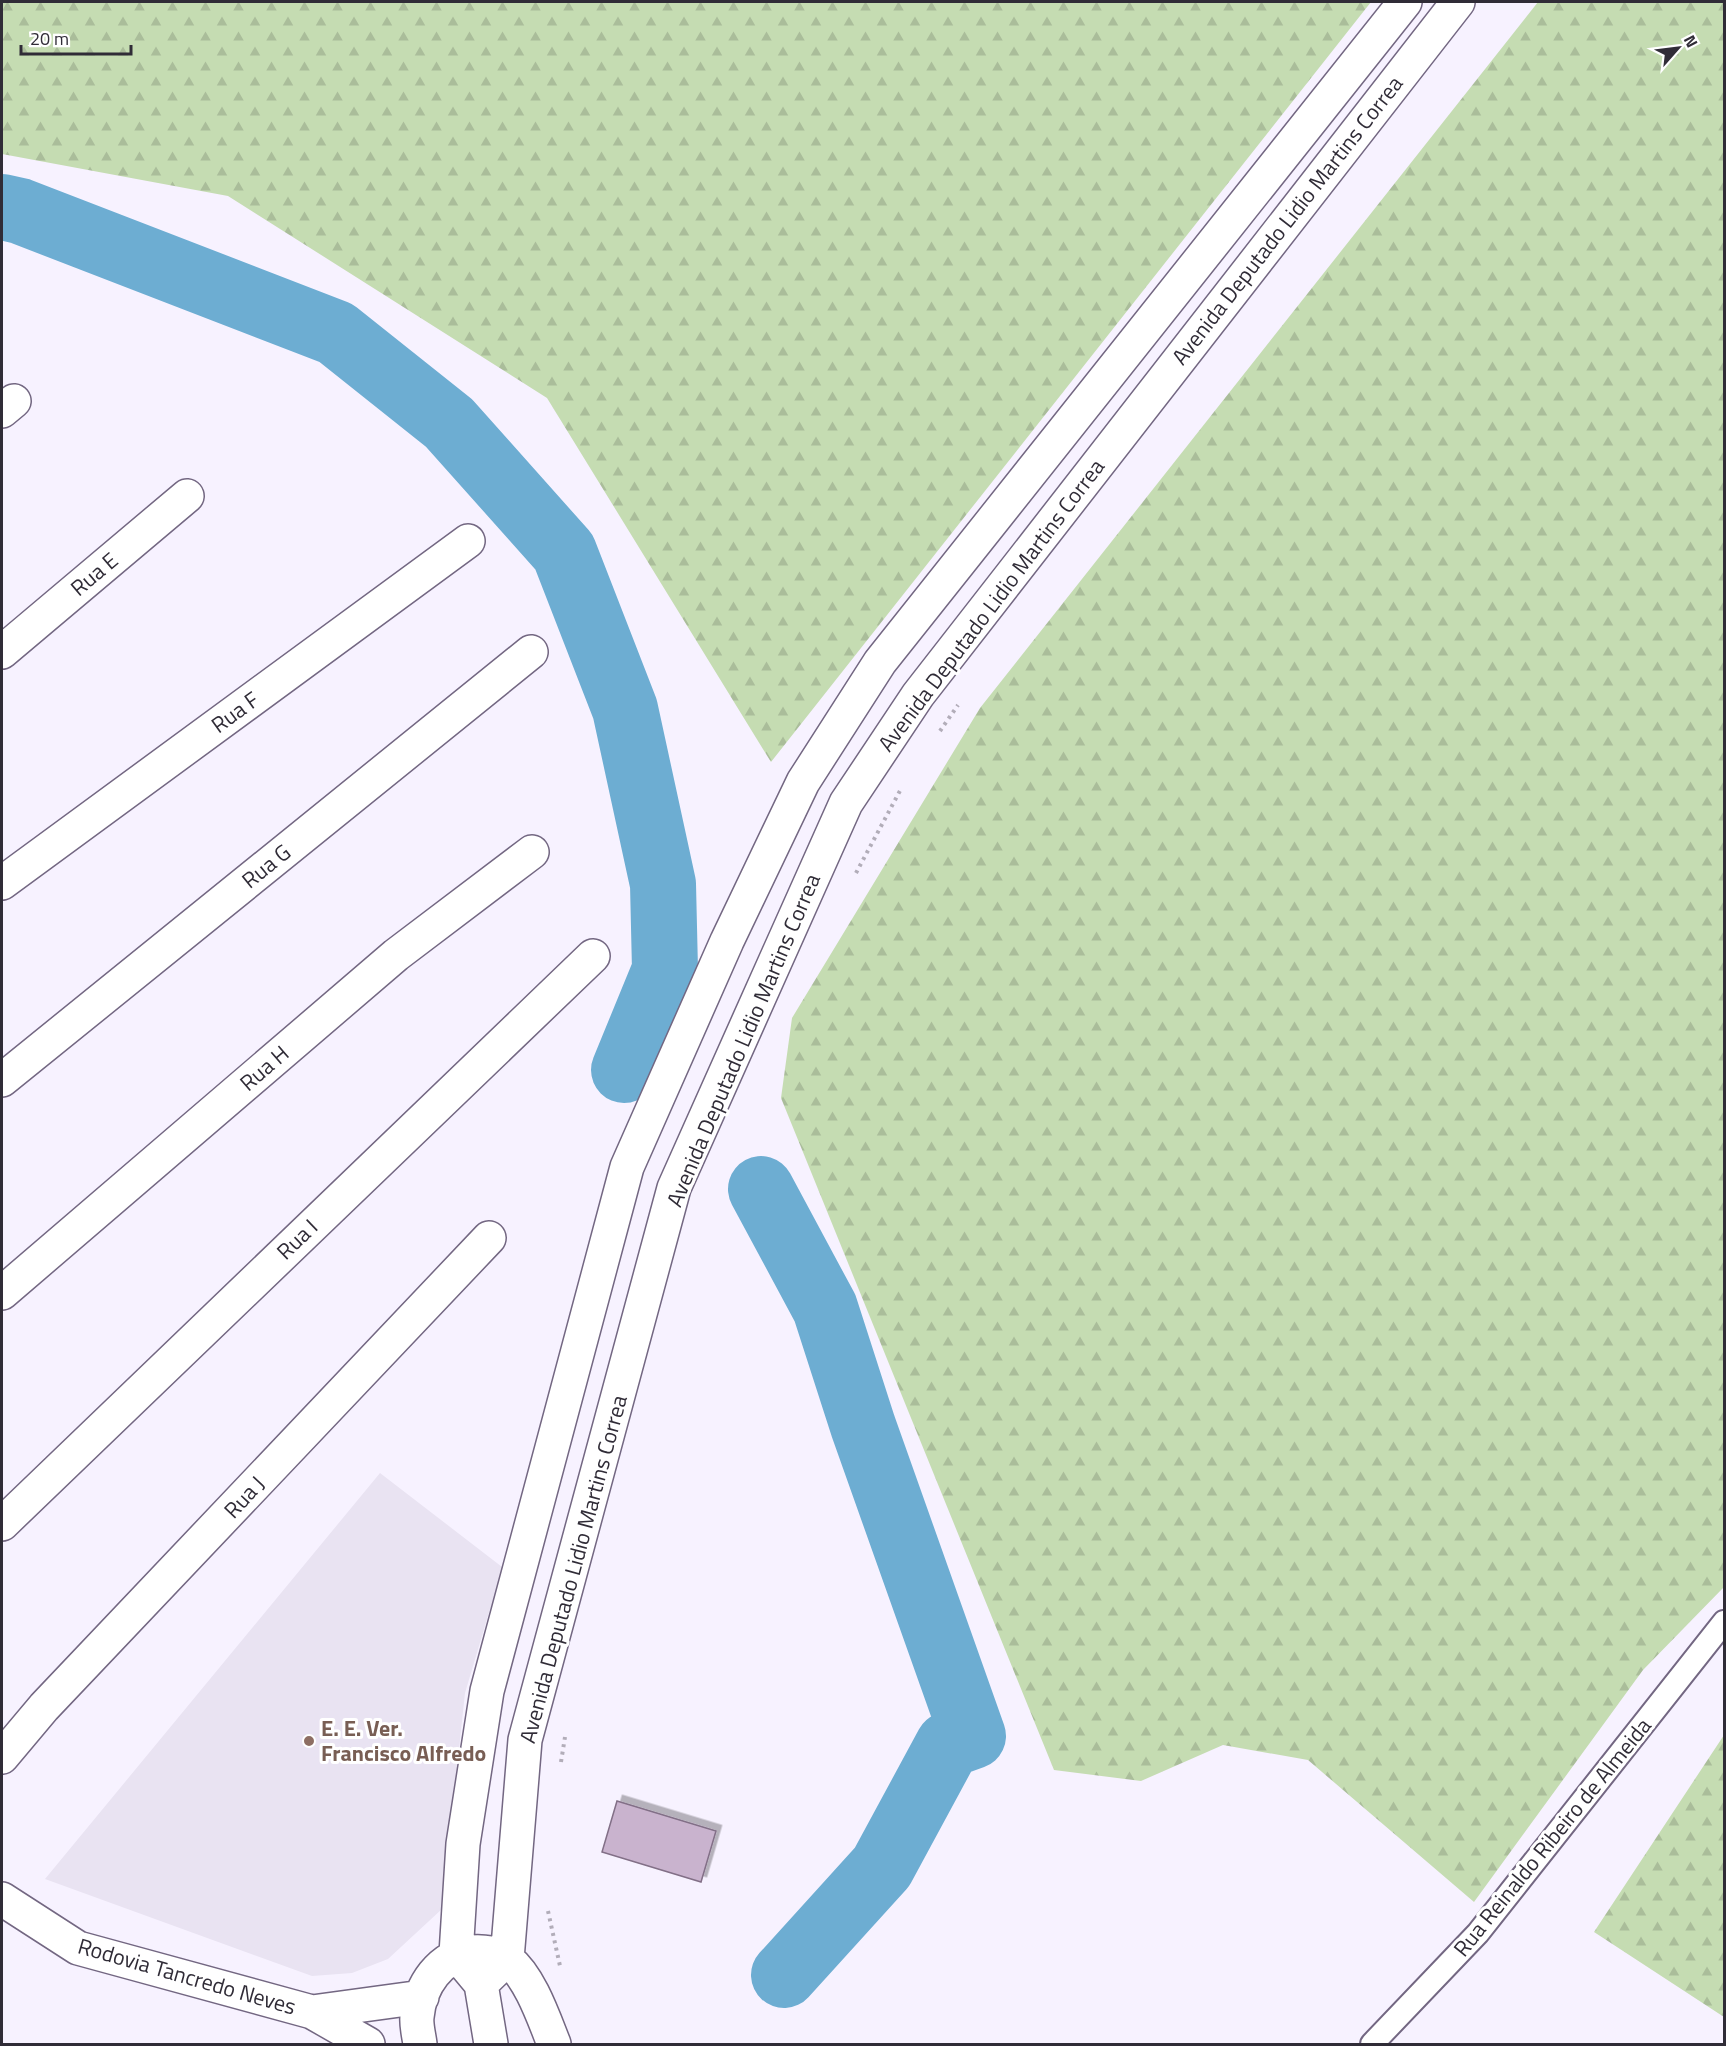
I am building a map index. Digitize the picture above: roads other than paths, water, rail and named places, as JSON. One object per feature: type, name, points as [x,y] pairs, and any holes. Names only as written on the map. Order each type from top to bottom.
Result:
[{"type":"main road","name":"Avenida Deputado Lidio Martins Correa","points":[[456,1954],[463,1844],[487,1691],[627,1167],[728,941],[803,782],[880,662],[1405,2]]},
{"type":"main road","name":"Avenida Deputado Lidio Martins Correa","points":[[507,1959],[525,1740],[674,1188],[846,803],[918,695],[1458,2]]},
{"type":"main road","name":"Rua E","points":[[2,652],[187,496]]},
{"type":"main road","name":"Rua F","points":[[2,883],[468,542]]},
{"type":"main road","name":"Rua G","points":[[2,1080],[531,652]]},
{"type":"main road","name":"Rua H","points":[[2,1293],[396,955],[532,852]]},
{"type":"main road","name":"Rua I","points":[[2,1524],[593,956]]},
{"type":"main road","name":"Rua J","points":[[2,1757],[44,1707],[489,1238]]},
{"type":"main road","name":"Rodovia Tancredo Neves","points":[[2,1899],[78,1948],[312,2012],[368,2044]]},
{"type":"main road","points":[[420,2044],[417,2018],[422,1997],[435,1970],[456,1954],[484,1951],[507,1959],[528,1985],[554,2044]]},
{"type":"main road","points":[[456,1954],[481,1984],[490,2044]]},
{"type":"main road","points":[[481,1984],[507,1959]]},
{"type":"main road","name":"Rodovia Tancredo Neves","points":[[312,2012],[422,1997]]},
{"type":"lane","name":"Rua Reinaldo Ribeiro de Almeida","points":[[1372,2044],[1478,1934],[1725,1622]]},
{"type":"waterway","points":[[2,207],[20,211],[336,333],[449,423],[564,552],[625,709],[663,884],[665,970],[624,1070]]},
{"type":"waterway","points":[[761,1189],[825,1308],[863,1426],[973,1736],[948,1745],[882,1867],[784,1975]]},
{"type":"place","name":"E. E. Ver. Francisco Alfredo","points":[[309,1741]]}]
